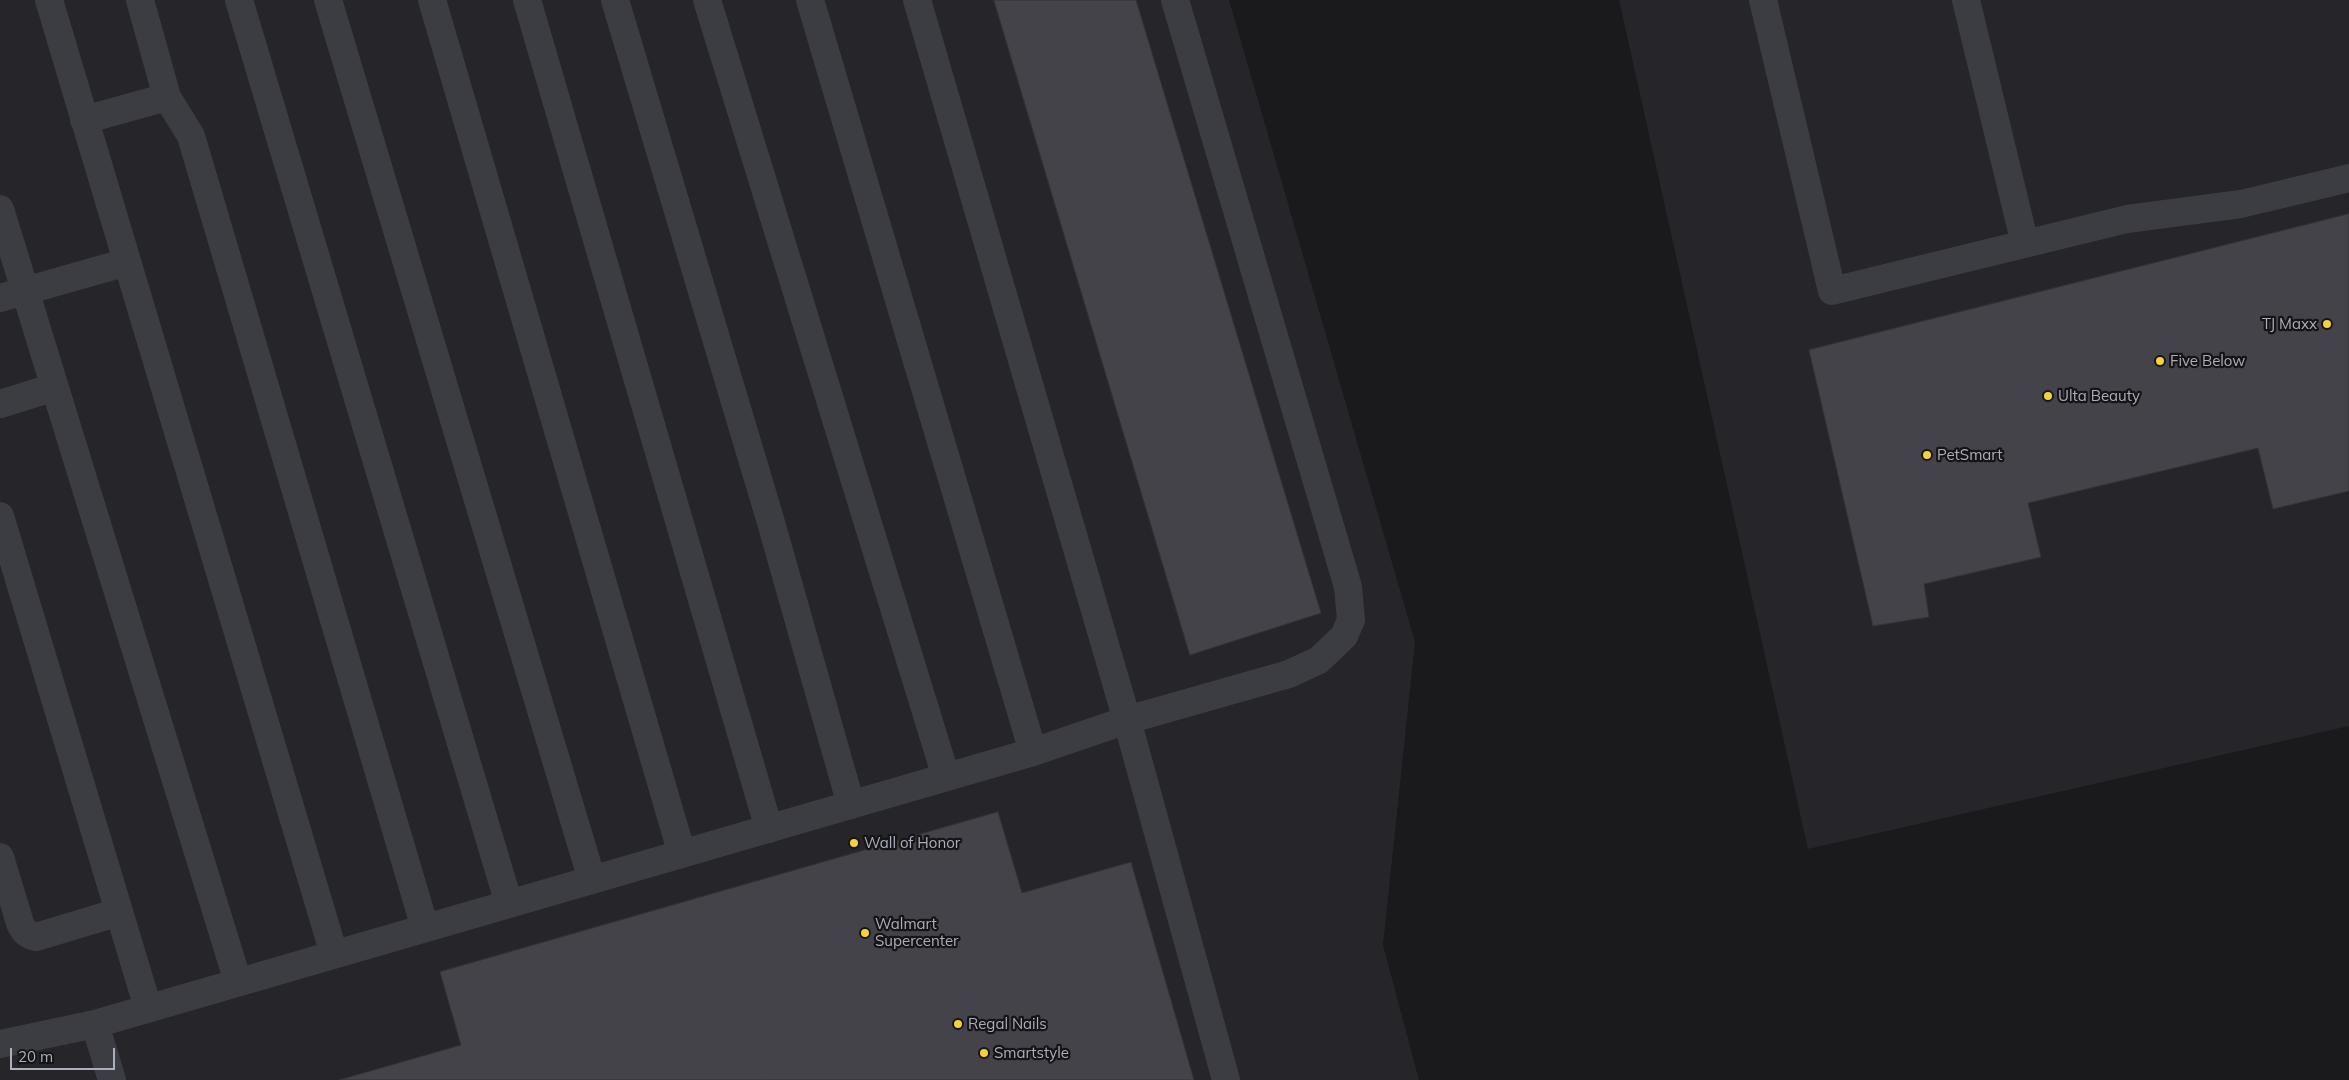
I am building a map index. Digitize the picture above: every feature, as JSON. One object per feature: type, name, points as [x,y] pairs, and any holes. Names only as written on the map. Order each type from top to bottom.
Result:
[{"type":"lane","points":[[49,0],[334,954]]},
{"type":"lane","points":[[140,0],[167,96],[191,136],[425,928]]},
{"type":"lane","points":[[239,0],[509,904]]},
{"type":"lane","points":[[328,0],[592,880]]},
{"type":"lane","points":[[432,0],[682,854]]},
{"type":"lane","points":[[526,0],[769,828]]},
{"type":"lane","points":[[615,0],[770,519],[851,805]]},
{"type":"lane","points":[[707,0],[946,778]]},
{"type":"lane","points":[[810,0],[1032,752]]},
{"type":"lane","points":[[917,0],[1127,720],[1226,1080]]},
{"type":"lane","points":[[0,1044],[95,1024],[946,778],[1127,720],[1289,674],[1319,660],[1344,636],[1351,620],[1348,587],[1175,0]]},
{"type":"lane","points":[[1763,0],[1832,291],[2127,219],[2241,204],[2349,178]]},
{"type":"lane","points":[[1966,0],[2025,244]]},
{"type":"lane","points":[[84,120],[167,96]]},
{"type":"lane","points":[[0,209],[238,982]]},
{"type":"lane","points":[[0,298],[127,262]]},
{"type":"lane","points":[[0,404],[55,387]]},
{"type":"lane","points":[[0,516],[148,1008]]},
{"type":"lane","points":[[0,857],[20,923],[23,930],[29,936],[36,937],[120,912]]},
{"type":"lane","points":[[95,1024],[112,1080]]},
{"type":"shaded area","points":[[0,0],[1229,0],[1415,642],[1383,945],[1419,1080],[0,1080]]},
{"type":"shaded area","points":[[1619,0],[2349,0],[2349,726],[1808,849]]},
{"type":"building","points":[[994,0],[1136,0],[1321,613],[1190,655]]},
{"type":"building","points":[[2349,214],[2349,491],[2273,509],[2258,448],[2028,503],[2041,557],[1924,584],[1929,617],[1873,626],[1809,350]]},
{"type":"building","name":"Walmart Supercenter","points":[[998,812],[1022,893],[1131,862],[1194,1080],[339,1080],[461,1045],[440,972]]},
{"type":"place","name":"TJ Maxx","points":[[2327,324]]},
{"type":"place","name":"Five Below","points":[[2160,361]]},
{"type":"place","name":"Ulta Beauty","points":[[2048,396]]},
{"type":"place","name":"PetSmart","points":[[1927,455]]},
{"type":"place","name":"Wall of Honor","points":[[854,843]]},
{"type":"place","name":"Walmart Supercenter","points":[[865,933]]},
{"type":"place","name":"Regal Nails","points":[[958,1024]]},
{"type":"place","name":"Smartstyle","points":[[984,1053]]}]
